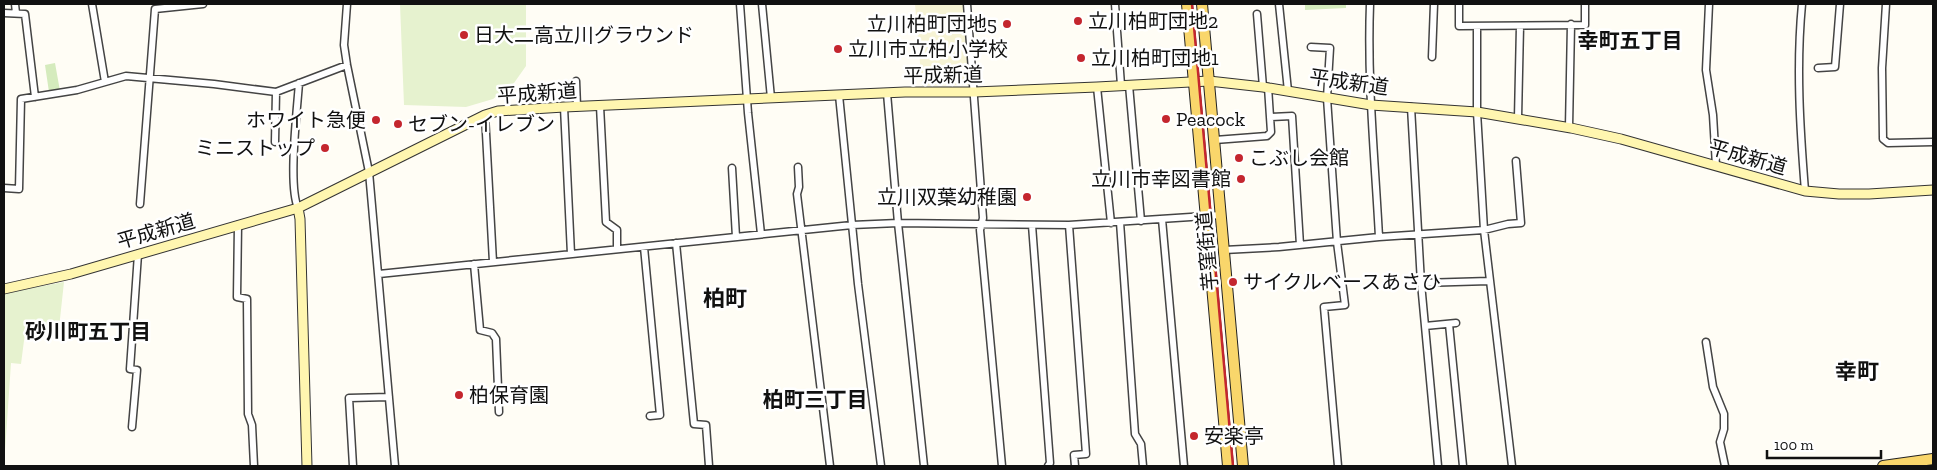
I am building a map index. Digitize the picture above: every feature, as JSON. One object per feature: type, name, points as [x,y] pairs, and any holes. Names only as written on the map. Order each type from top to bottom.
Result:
[{"type":"main road","name":"芋窪街道","points":[[1187,4],[1228,466]]},
{"type":"main road","name":"芋窪街道","points":[[1202,4],[1243,466]]},
{"type":"main road","points":[[1883,466],[1933,460]]},
{"type":"street","points":[[15,4],[16,13]]},
{"type":"street","points":[[92,4],[105,82]]},
{"type":"street","points":[[140,204],[148,78],[155,9],[203,4]]},
{"type":"street","points":[[347,4],[344,28],[347,65],[369,172],[395,466]]},
{"type":"street","points":[[740,4],[747,99],[762,234]]},
{"type":"street","points":[[762,4],[771,98]]},
{"type":"street","points":[[967,4],[983,218],[980,230],[1002,466]]},
{"type":"street","points":[[1115,4],[1141,221]]},
{"type":"street","points":[[1279,4],[1288,91]]},
{"type":"street","points":[[1370,4],[1371,105],[1379,237]]},
{"type":"street","points":[[1432,57],[1434,4]]},
{"type":"street","points":[[1459,4],[1459,26],[1585,25],[1585,4]]},
{"type":"street","points":[[1709,4],[1706,70],[1713,115],[1716,166]]},
{"type":"street","points":[[1802,4],[1799,34],[1799,110],[1805,191]]},
{"type":"street","points":[[1818,68],[1835,67],[1840,4]]},
{"type":"street","points":[[1886,4],[1882,68],[1883,139],[1888,143],[1933,142]]},
{"type":"street","points":[[4,14],[25,14],[34,97]]},
{"type":"street","points":[[1214,140],[1267,136],[1271,132],[1271,117],[1257,14]]},
{"type":"street","points":[[1569,127],[1571,24]]},
{"type":"street","points":[[1477,26],[1477,112],[1484,230],[1512,466]]},
{"type":"street","points":[[1518,118],[1520,26]]},
{"type":"street","points":[[1311,46],[1330,48],[1327,98],[1337,242],[1344,305],[1324,307],[1338,466]]},
{"type":"street","points":[[4,188],[19,189],[21,99],[78,90],[126,76],[276,92],[347,65]]},
{"type":"street","points":[[576,81],[577,107]]},
{"type":"street","name":"平成新道","points":[[4,289],[71,274],[298,208],[485,115],[498,111],[564,107],[887,93],[1097,88],[1209,81],[1266,87],[1371,105],[1477,112],[1569,127],[1621,139],[1805,191],[1869,194],[1933,190]]},
{"type":"street","points":[[299,83],[294,150],[294,199],[300,219],[307,466]]},
{"type":"street","points":[[1097,88],[1111,223]]},
{"type":"street","points":[[275,142],[276,92]]},
{"type":"street","points":[[887,93],[898,223],[924,466]]},
{"type":"street","points":[[839,95],[867,370],[881,466]]},
{"type":"street","points":[[600,106],[606,222],[617,230],[617,249]]},
{"type":"street","points":[[564,107],[571,254]]},
{"type":"street","points":[[1411,107],[1421,283],[1438,466]]},
{"type":"street","points":[[485,115],[493,262]]},
{"type":"street","points":[[1271,117],[1292,116],[1300,245]]},
{"type":"street","points":[[1224,250],[1484,230],[1521,223],[1516,161]]},
{"type":"street","points":[[798,167],[800,187],[797,194],[830,466]]},
{"type":"street","points":[[732,168],[736,237]]},
{"type":"street","points":[[378,274],[852,225],[898,223],[1069,226],[1221,215]]},
{"type":"street","points":[[1162,219],[1184,466]]},
{"type":"street","points":[[1120,222],[1135,434],[1141,444],[1143,466]]},
{"type":"street","points":[[238,225],[236,297],[247,298],[248,414],[252,426],[254,466]]},
{"type":"street","points":[[1032,225],[1050,464],[1048,466]]},
{"type":"street","points":[[1069,226],[1086,454],[1074,455],[1075,466]]},
{"type":"street","points":[[676,243],[694,424],[706,425],[709,466]]},
{"type":"street","points":[[644,247],[660,415],[650,416]]},
{"type":"street","points":[[132,427],[137,370],[130,368],[138,254]]},
{"type":"street","points":[[474,264],[480,330],[492,333],[496,339],[499,412]]},
{"type":"street","points":[[1421,283],[1489,281]]},
{"type":"street","points":[[1449,324],[1463,466]]},
{"type":"street","points":[[1425,326],[1456,324]]},
{"type":"street","points":[[1706,342],[1713,387],[1724,414],[1724,429],[1720,442],[1725,466]]},
{"type":"street","points":[[353,466],[349,398],[389,396]]},
{"type":"shaded area","points":[[915,4],[963,4],[970,85],[922,86]]},
{"type":"green space","name":"日大二高立川グラウンド","points":[[400,4],[526,4],[526,66],[514,83],[493,99],[466,107],[404,105]]},
{"type":"green space","points":[[1305,4],[1346,4],[1346,8],[1305,10]]},
{"type":"green space","points":[[55,63],[60,91],[49,92],[45,65]]},
{"type":"green space","points":[[64,282],[59,328],[26,325],[21,364],[11,363],[4,466],[4,293]]},
{"type":"railway","points":[[1192,4],[1233,466]]},
{"type":"place","name":"立川柏町団地2","points":[[1078,21]]},
{"type":"place","name":"立川柏町団地5","points":[[1007,24]]},
{"type":"place","name":"日大二高立川グラウンド","points":[[464,35]]},
{"type":"place","name":"立川市立柏小学校","points":[[838,49]]},
{"type":"place","name":"立川柏町団地1","points":[[1081,58]]},
{"type":"place","name":"Peacock","points":[[1166,119]]},
{"type":"place","name":"ホワイト急便","points":[[376,120]]},
{"type":"place","name":"セブン-イレブン","points":[[398,124]]},
{"type":"place","name":"ミニストップ","points":[[325,148]]},
{"type":"place","name":"こぶし会館","points":[[1239,158]]},
{"type":"place","name":"立川市幸図書館","points":[[1241,179]]},
{"type":"place","name":"立川双葉幼稚園","points":[[1027,197]]},
{"type":"place","name":"サイクルベースあさひ","points":[[1233,282]]},
{"type":"place","name":"柏保育園","points":[[459,395]]},
{"type":"place","name":"安楽亭","points":[[1194,436]]},
{"type":"district","name":"幸町五丁目","points":[[1630,41]]},
{"type":"district","name":"柏町","points":[[725,298]]},
{"type":"district","name":"砂川町五丁目","points":[[88,332]]},
{"type":"district","name":"幸町","points":[[1857,371]]},
{"type":"district","name":"柏町三丁目","points":[[815,400]]}]
